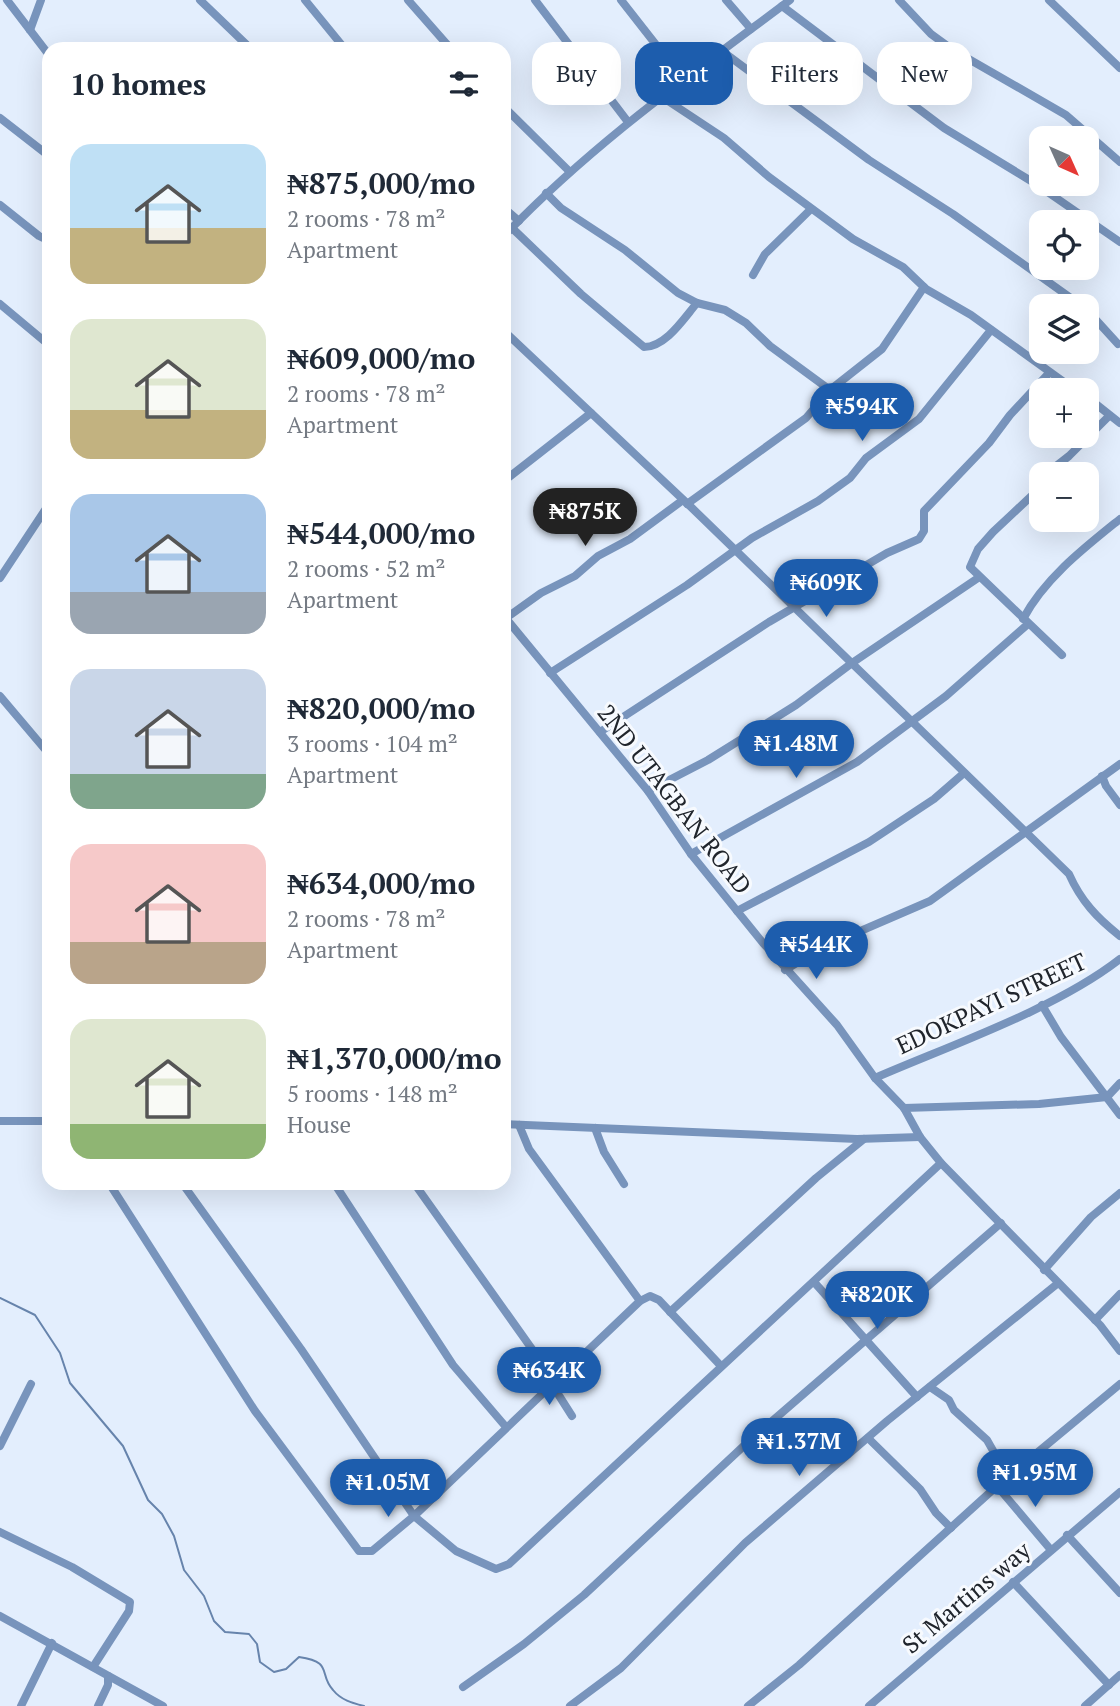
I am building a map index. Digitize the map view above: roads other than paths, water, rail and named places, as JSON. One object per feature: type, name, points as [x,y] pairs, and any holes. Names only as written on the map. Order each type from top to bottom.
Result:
[{"type":"street","points":[[7,0],[42,46]]},
{"type":"street","points":[[30,30],[41,0]]},
{"type":"street","points":[[200,0],[244,42]]},
{"type":"street","points":[[305,0],[339,42]]},
{"type":"street","points":[[408,0],[445,42]]},
{"type":"street","points":[[535,0],[628,122]]},
{"type":"street","points":[[621,0],[653,42]]},
{"type":"street","points":[[726,0],[751,29]]},
{"type":"street","points":[[899,0],[931,34],[953,51],[1066,115],[1120,162]]},
{"type":"street","points":[[1049,0],[1119,66]]},
{"type":"street","points":[[733,43],[786,3],[944,128],[1031,181],[1120,242]]},
{"type":"street","points":[[733,59],[869,160],[976,230],[1065,294]]},
{"type":"street","points":[[648,105],[546,193],[512,228],[581,294],[645,347],[652,347],[673,331],[697,303]]},
{"type":"street","points":[[674,105],[723,138],[853,239],[903,267],[924,288],[990,330],[1057,378]]},
{"type":"street","points":[[511,114],[570,172]]},
{"type":"street","points":[[0,118],[42,151]]},
{"type":"street","points":[[546,193],[561,208],[625,250],[678,293],[697,303],[725,310],[746,323],[770,346],[830,390]]},
{"type":"street","points":[[0,205],[42,234]]},
{"type":"street","points":[[753,275],[765,254],[811,209]]},
{"type":"street","points":[[511,214],[519,221]]},
{"type":"street","points":[[511,613],[541,593],[575,576],[598,556],[630,539],[791,430],[830,390],[882,349],[924,288]]},
{"type":"street","points":[[0,304],[42,339]]},
{"type":"street","points":[[1099,323],[1118,344]]},
{"type":"street","points":[[551,673],[736,552],[752,538],[850,478],[866,458],[919,419],[990,330]]},
{"type":"street","points":[[511,338],[1069,874],[1077,892],[1094,915],[1120,936]]},
{"type":"street","points":[[600,732],[794,608],[887,553],[919,539],[924,531],[923,511],[989,443],[1010,415],[1049,373]]},
{"type":"street","points":[[1099,407],[1120,423]]},
{"type":"street","points":[[511,476],[591,413]]},
{"type":"street","points":[[1061,462],[1109,416]]},
{"type":"street","points":[[1029,498],[993,532],[974,556],[970,567],[978,578],[985,581],[1026,622],[1035,626],[1062,655]]},
{"type":"street","points":[[0,578],[42,515]]},
{"type":"street","points":[[691,854],[714,839],[828,779],[912,722],[1026,622],[1034,598],[1058,573],[1120,519]]},
{"type":"street","points":[[648,791],[708,760],[796,705],[852,663],[978,578]]},
{"type":"street","name":"2ND UTAGBAN ROAD","points":[[511,624],[648,791],[691,854],[785,970],[837,1024],[875,1078],[904,1108],[920,1137],[941,1163],[1095,1320],[1120,1351]]},
{"type":"street","points":[[0,696],[42,746]]},
{"type":"street","points":[[785,970],[821,948],[930,901],[1120,764]]},
{"type":"street","points":[[737,911],[869,842],[934,799],[964,773]]},
{"type":"street","points":[[1102,776],[1105,786],[1120,805]]},
{"type":"street","name":"EDOKPAYI STREET","points":[[875,1078],[1042,1005],[1098,976],[1120,959]]},
{"type":"street","points":[[1042,1005],[1061,1037],[1120,1115]]},
{"type":"street","points":[[904,1108],[1039,1104],[1107,1097],[1120,1083]]},
{"type":"street","points":[[0,1121],[42,1121]]},
{"type":"street","points":[[511,1125],[864,1139],[920,1137]]},
{"type":"street","points":[[519,1125],[529,1149],[640,1301]]},
{"type":"street","points":[[595,1128],[604,1152],[624,1184]]},
{"type":"street","points":[[670,1312],[816,1178],[864,1139]]},
{"type":"street","points":[[187,1190],[301,1349],[414,1516],[456,1551],[496,1569],[509,1564],[941,1163]]},
{"type":"street","points":[[113,1190],[255,1411],[347,1539],[359,1551],[372,1551],[414,1516],[640,1301],[650,1296],[659,1300],[721,1366]]},
{"type":"street","points":[[339,1190],[453,1365],[506,1427]]},
{"type":"street","points":[[419,1190],[552,1382],[572,1416]]},
{"type":"street","points":[[1044,1270],[1091,1217],[1120,1193]]},
{"type":"street","points":[[463,1687],[524,1644],[584,1595],[748,1442],[1001,1223]]},
{"type":"street","points":[[814,1282],[917,1397]]},
{"type":"street","points":[[570,1706],[621,1668],[746,1543],[917,1397],[1057,1284]]},
{"type":"street","points":[[1095,1320],[1120,1294]]},
{"type":"street","points":[[0,1446],[31,1384]]},
{"type":"street","points":[[748,1706],[799,1665],[997,1486],[1120,1384]]},
{"type":"street","points":[[930,1387],[949,1400],[954,1410],[987,1440],[1008,1477]]},
{"type":"street","points":[[868,1438],[920,1489],[936,1513],[951,1528]]},
{"type":"street","points":[[997,1486],[1051,1550]]},
{"type":"street","name":"St Martins way","points":[[869,1706],[1120,1492]]},
{"type":"street","points":[[0,1532],[72,1567],[130,1602],[129,1611],[93,1667]]},
{"type":"street","points":[[1067,1535],[1120,1593]]},
{"type":"street","points":[[1013,1582],[1109,1685]]},
{"type":"street","points":[[0,1616],[163,1706]]},
{"type":"street","points":[[20,1706],[52,1643]]},
{"type":"street","points":[[1085,1706],[1120,1675]]},
{"type":"street","points":[[98,1706],[108,1685],[108,1676]]},
{"type":"waterway","points":[[0,1298],[35,1315],[60,1353],[70,1383],[123,1446],[148,1500],[162,1514],[174,1536],[184,1570],[204,1596],[214,1621],[225,1632],[249,1634],[257,1644],[260,1662],[274,1672],[286,1669],[299,1657],[317,1662],[336,1693],[347,1701],[364,1706]]}]
